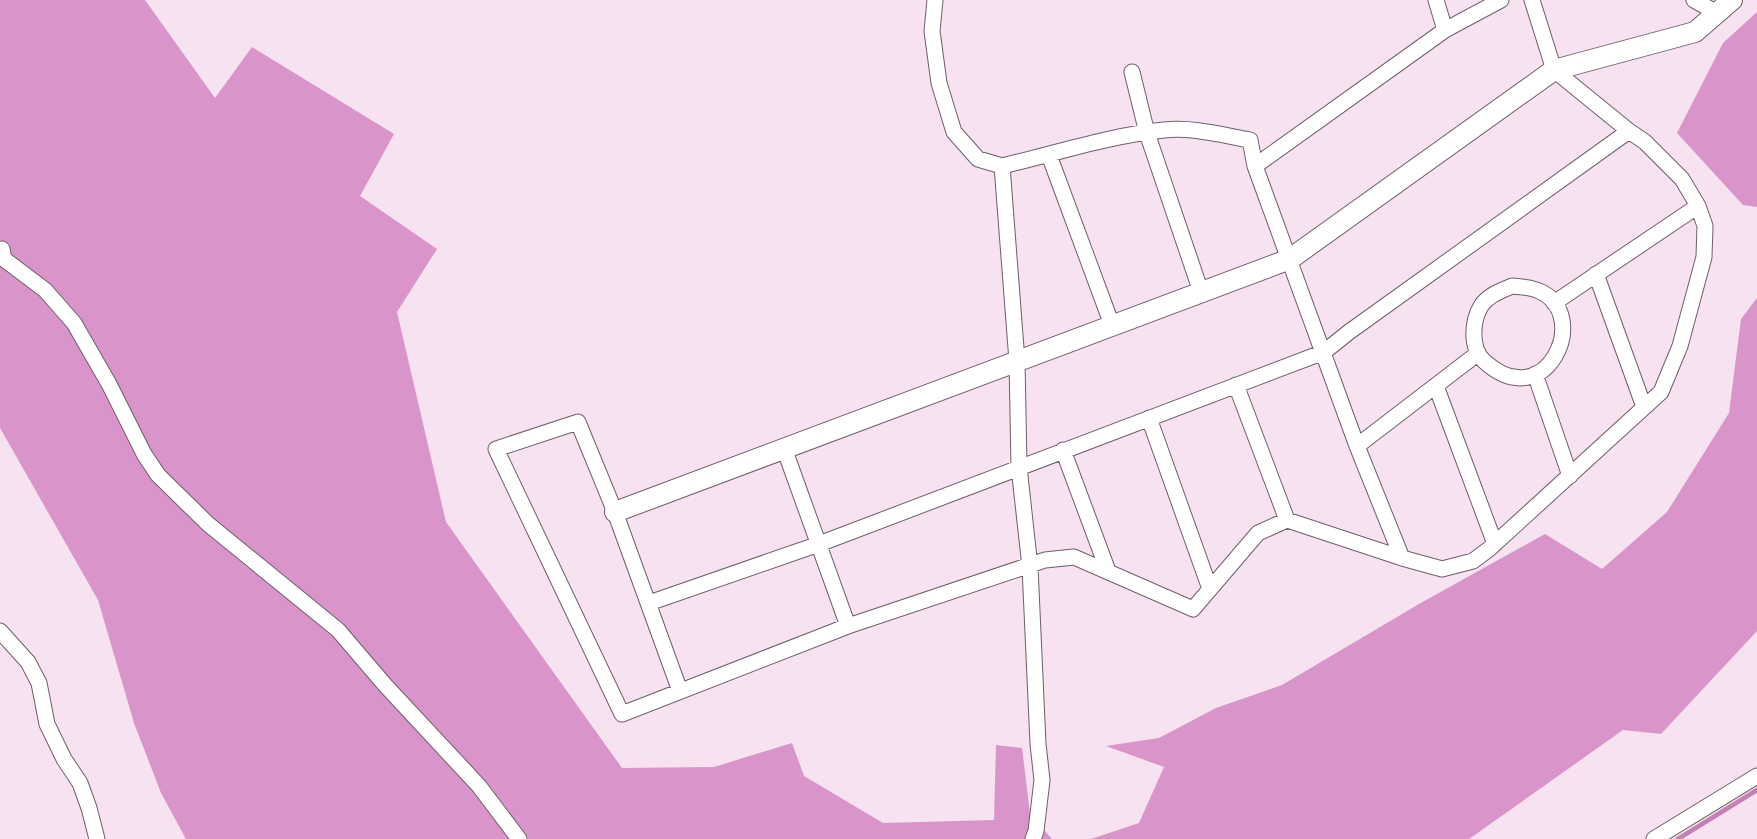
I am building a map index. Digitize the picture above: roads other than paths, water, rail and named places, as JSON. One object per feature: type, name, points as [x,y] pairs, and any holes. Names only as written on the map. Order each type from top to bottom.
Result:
[{"type":"street","points":[[935,0],[932,32],[938,72],[954,132],[978,159],[1002,166],[1164,130],[1187,130],[1250,140],[1255,166],[1357,446],[1402,558]]},
{"type":"street","points":[[1436,0],[1446,30]]},
{"type":"street","points":[[1255,166],[1446,30],[1501,0]]},
{"type":"street","points":[[680,691],[615,512],[578,422],[496,449],[622,714],[848,626],[1030,567],[1045,560],[1074,557],[1194,609],[1258,534],[1287,520],[1442,569],[1473,561],[1495,544],[1661,392],[1680,346],[1704,257],[1705,226],[1698,206],[1682,179],[1646,142],[1629,131],[1554,70],[1532,0]]},
{"type":"street","points":[[1694,0],[1717,13]]},
{"type":"street","points":[[615,512],[1290,259],[1554,70],[1695,32],[1732,0]]},
{"type":"street","points":[[1132,72],[1147,133],[1201,292]]},
{"type":"street","points":[[649,603],[819,544],[1324,352],[1629,131]]},
{"type":"street","points":[[1049,155],[1112,325]]},
{"type":"street","points":[[1002,166],[1017,360],[1019,467],[1030,567],[1038,744],[1042,780],[1033,839]]},
{"type":"street","points":[[1554,303],[1698,206]]},
{"type":"street","points":[[2,249],[4,259],[45,290],[74,323],[109,384],[144,454],[158,475],[208,524],[338,630],[385,685],[479,786],[519,839]]},
{"type":"street","points":[[1596,274],[1644,407]]},
{"type":"street","points":[[1512,286],[1527,288],[1538,291],[1554,303],[1561,319],[1560,350],[1541,372],[1527,377],[1511,376],[1496,370],[1477,354],[1474,337],[1476,320],[1482,305],[1494,294],[1512,286]]},
{"type":"street","points":[[1357,446],[1477,354]]},
{"type":"street","points":[[1535,374],[1570,476]]},
{"type":"street","points":[[1236,385],[1287,520]]},
{"type":"street","points":[[1436,386],[1495,544]]},
{"type":"street","points":[[1149,418],[1210,589]]},
{"type":"street","points":[[784,448],[848,626]]},
{"type":"street","points":[[1063,450],[1108,571]]},
{"type":"street","points":[[0,631],[28,662],[39,683],[47,724],[64,759],[80,783],[97,839]]},
{"type":"street","points":[[1654,839],[1757,776]]},
{"type":"waterway","points":[[1678,839],[1757,790]]}]
